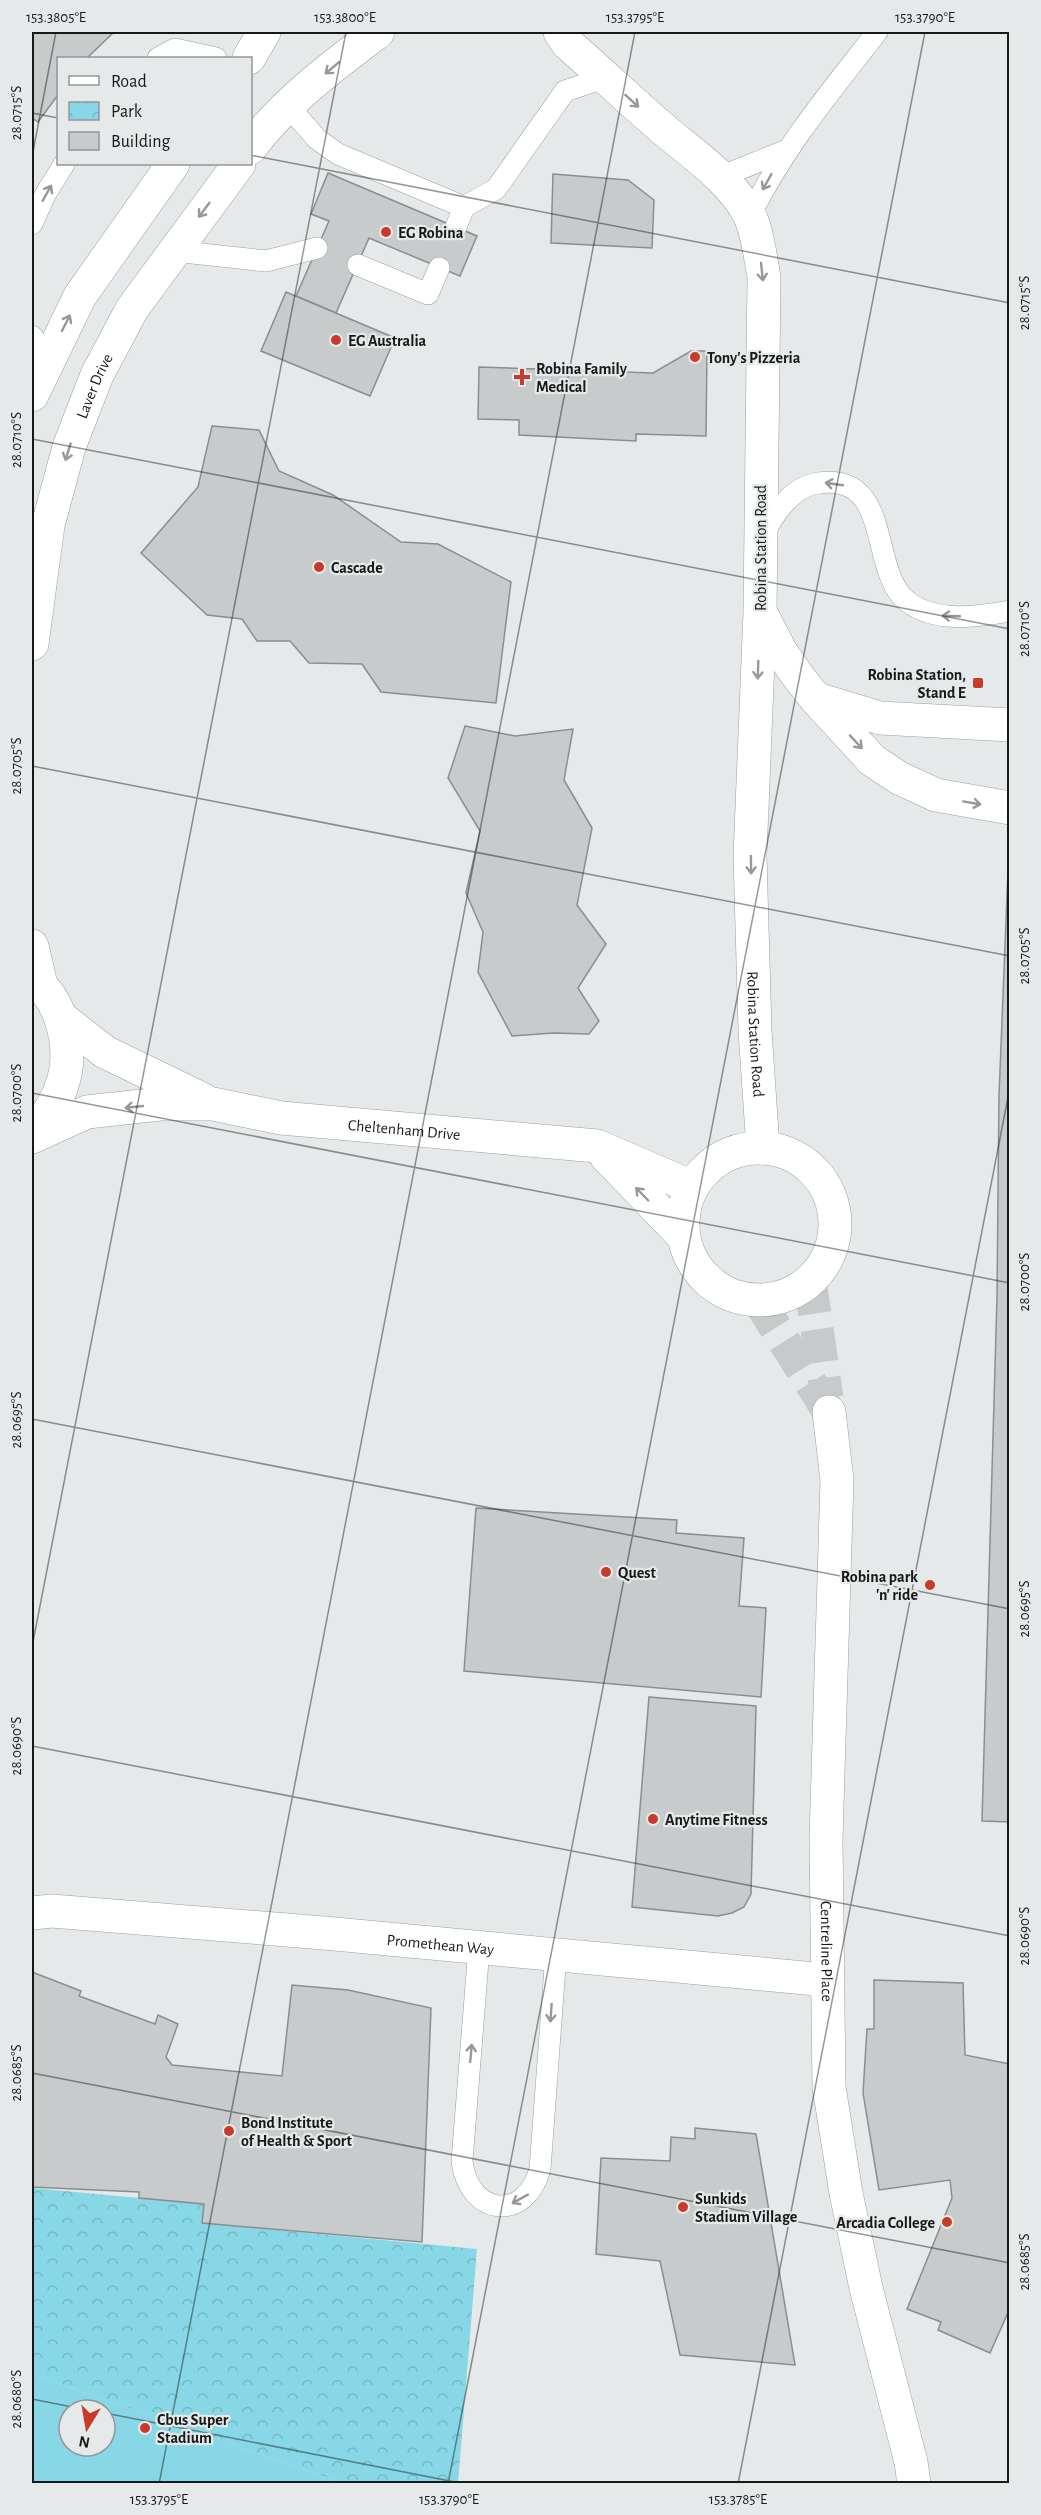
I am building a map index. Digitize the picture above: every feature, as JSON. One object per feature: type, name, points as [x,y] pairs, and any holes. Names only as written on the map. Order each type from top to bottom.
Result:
[{"type":"street","points":[[250,57],[264,32]]},
{"type":"street","points":[[252,145],[262,132],[332,67],[378,32]]},
{"type":"street","name":"Robina Station Road","points":[[560,32],[568,44],[720,177],[750,216],[758,240],[764,277],[760,612],[750,856],[754,1031],[763,1148]]},
{"type":"street","points":[[32,395],[40,348],[80,297],[171,165]]},
{"type":"street","name":"Laver Drive","points":[[32,644],[48,525],[69,447],[97,375],[132,309],[238,165]]},
{"type":"street","points":[[760,612],[781,652],[816,699],[872,760],[899,778],[936,795],[1010,808]]},
{"type":"street","points":[[816,699],[880,718],[1010,725]]},
{"type":"street","points":[[32,945],[36,982],[53,1001],[60,1017],[67,1050],[63,1084],[48,1115],[32,1135]]},
{"type":"street","name":"Cheltenham Drive","points":[[60,1017],[105,1052],[213,1104]]},
{"type":"street","name":"Cheltenham Drive","points":[[32,1135],[87,1112],[160,1104],[213,1104],[282,1118],[597,1146],[692,1187]]},
{"type":"street","points":[[597,1146],[683,1236]]},
{"type":"street","points":[[763,1148],[789,1154],[816,1173],[823,1183],[834,1210],[836,1228],[830,1254],[810,1281],[787,1295],[758,1300],[728,1294],[700,1274],[687,1251],[683,1236],[683,1210],[692,1187],[718,1160],[743,1149],[763,1148]]},
{"type":"street","name":"Centreline Place","points":[[829,1412],[837,1480],[826,1839],[829,2087],[846,2193],[866,2288],[911,2462],[914,2484]]},
{"type":"street","name":"Promethean Way","points":[[38,1909],[826,1980]]},
{"type":"lane","points":[[750,216],[787,150],[877,32]]},
{"type":"lane","points":[[160,57],[175,49],[211,57]]},
{"type":"lane","points":[[456,227],[464,207],[496,189],[565,91],[606,77]]},
{"type":"lane","points":[[289,107],[317,139],[338,154],[464,207]]},
{"type":"lane","points":[[720,177],[787,150]]},
{"type":"lane","points":[[32,224],[45,195],[63,165]]},
{"type":"lane","points":[[174,252],[266,261],[317,248]]},
{"type":"lane","points":[[358,265],[428,294],[439,268]]},
{"type":"lane","points":[[760,552],[769,525],[788,500],[813,484],[836,483],[856,492],[872,513],[889,571],[897,591],[905,600],[928,612],[950,617],[1010,611]]},
{"type":"lane","points":[[480,1948],[462,2161],[468,2186],[477,2198],[489,2205],[508,2204],[525,2198],[535,2186],[540,2169],[556,1954]]},
{"type":"green space","points":[[32,2188],[204,2204],[203,2223],[477,2249],[458,2483],[342,2483],[117,2404],[117,2398],[100,2398],[32,2374]]},
{"type":"green space","name":"Cbus Super Stadium","points":[[32,2374],[100,2398],[57,2398],[57,2458],[117,2458],[117,2404],[342,2483],[32,2483]]},
{"type":"building","points":[[32,32],[114,32],[88,57],[57,57],[57,96],[38,122],[32,118]]},
{"type":"building","points":[[328,173],[477,236],[460,276],[369,238],[336,313],[296,296],[329,221],[311,214]]},
{"type":"building","points":[[553,174],[628,180],[654,200],[652,248],[551,243]]},
{"type":"building","points":[[286,292],[395,338],[370,396],[261,351]]},
{"type":"building","points":[[691,351],[707,351],[706,436],[636,434],[636,441],[519,435],[519,420],[478,419],[479,367],[653,373]]},
{"type":"building","name":"Cascade","points":[[212,426],[259,430],[279,471],[333,495],[401,542],[438,544],[511,582],[496,703],[381,692],[362,664],[309,663],[290,641],[257,641],[242,619],[207,615],[141,553],[198,487]]},
{"type":"building","points":[[465,726],[515,736],[573,729],[564,780],[592,828],[577,905],[606,944],[578,988],[599,1021],[589,1034],[553,1033],[512,1036],[478,972],[483,932],[466,893],[480,831],[448,778]]},
{"type":"building","points":[[1008,870],[1010,870],[1010,1822],[982,1821],[997,1297],[999,1096]]},
{"type":"building","name":"Quest","points":[[476,1508],[677,1520],[676,1533],[744,1538],[739,1606],[766,1608],[761,1697],[464,1671]]},
{"type":"building","points":[[649,1697],[756,1706],[751,1894],[744,1907],[732,1913],[718,1916],[632,1907]]},
{"type":"building","name":"Bond Institute of Health & Sport","points":[[32,1972],[81,1991],[79,1996],[155,2024],[158,2015],[178,2024],[166,2057],[172,2065],[282,2076],[292,1985],[348,1990],[431,2008],[422,2242],[202,2223],[204,2204],[139,2198],[139,2192],[32,2187]]},
{"type":"building","name":"Arcadia College","points":[[874,1980],[963,1983],[965,2055],[1010,2064],[1010,2308],[990,2353],[938,2330],[941,2322],[907,2309],[952,2198],[950,2180],[879,2190],[863,2093],[867,2029],[874,2029]]},
{"type":"building","name":"Sunkids Stadium Village","points":[[695,2128],[756,2134],[795,2365],[680,2355],[660,2261],[596,2254],[601,2158],[670,2161],[671,2137],[695,2139]]},
{"type":"tunnel","points":[[810,1281],[827,1398]]},
{"type":"tunnel","points":[[758,1300],[829,1412]]},
{"type":"place","name":"EG Robina","points":[[386,232]]},
{"type":"place","name":"EG Australia","points":[[336,340]]},
{"type":"place","name":"Tony's Pizzeria","points":[[695,357]]},
{"type":"place","name":"Robina Family Medical","points":[[522,377]]},
{"type":"place","name":"Cascade","points":[[319,567]]},
{"type":"place","name":"Robina Station, Stand E","points":[[978,683]]},
{"type":"place","name":"Quest","points":[[606,1572]]},
{"type":"place","name":"Robina park 'n' ride","points":[[930,1585]]},
{"type":"place","name":"Anytime Fitness","points":[[653,1819]]},
{"type":"place","name":"Bond Institute of Health & Sport","points":[[229,2131]]},
{"type":"place","name":"Sunkids Stadium Village","points":[[683,2207]]},
{"type":"place","name":"Arcadia College","points":[[947,2222]]},
{"type":"place","name":"Cbus Super Stadium","points":[[145,2428]]}]
